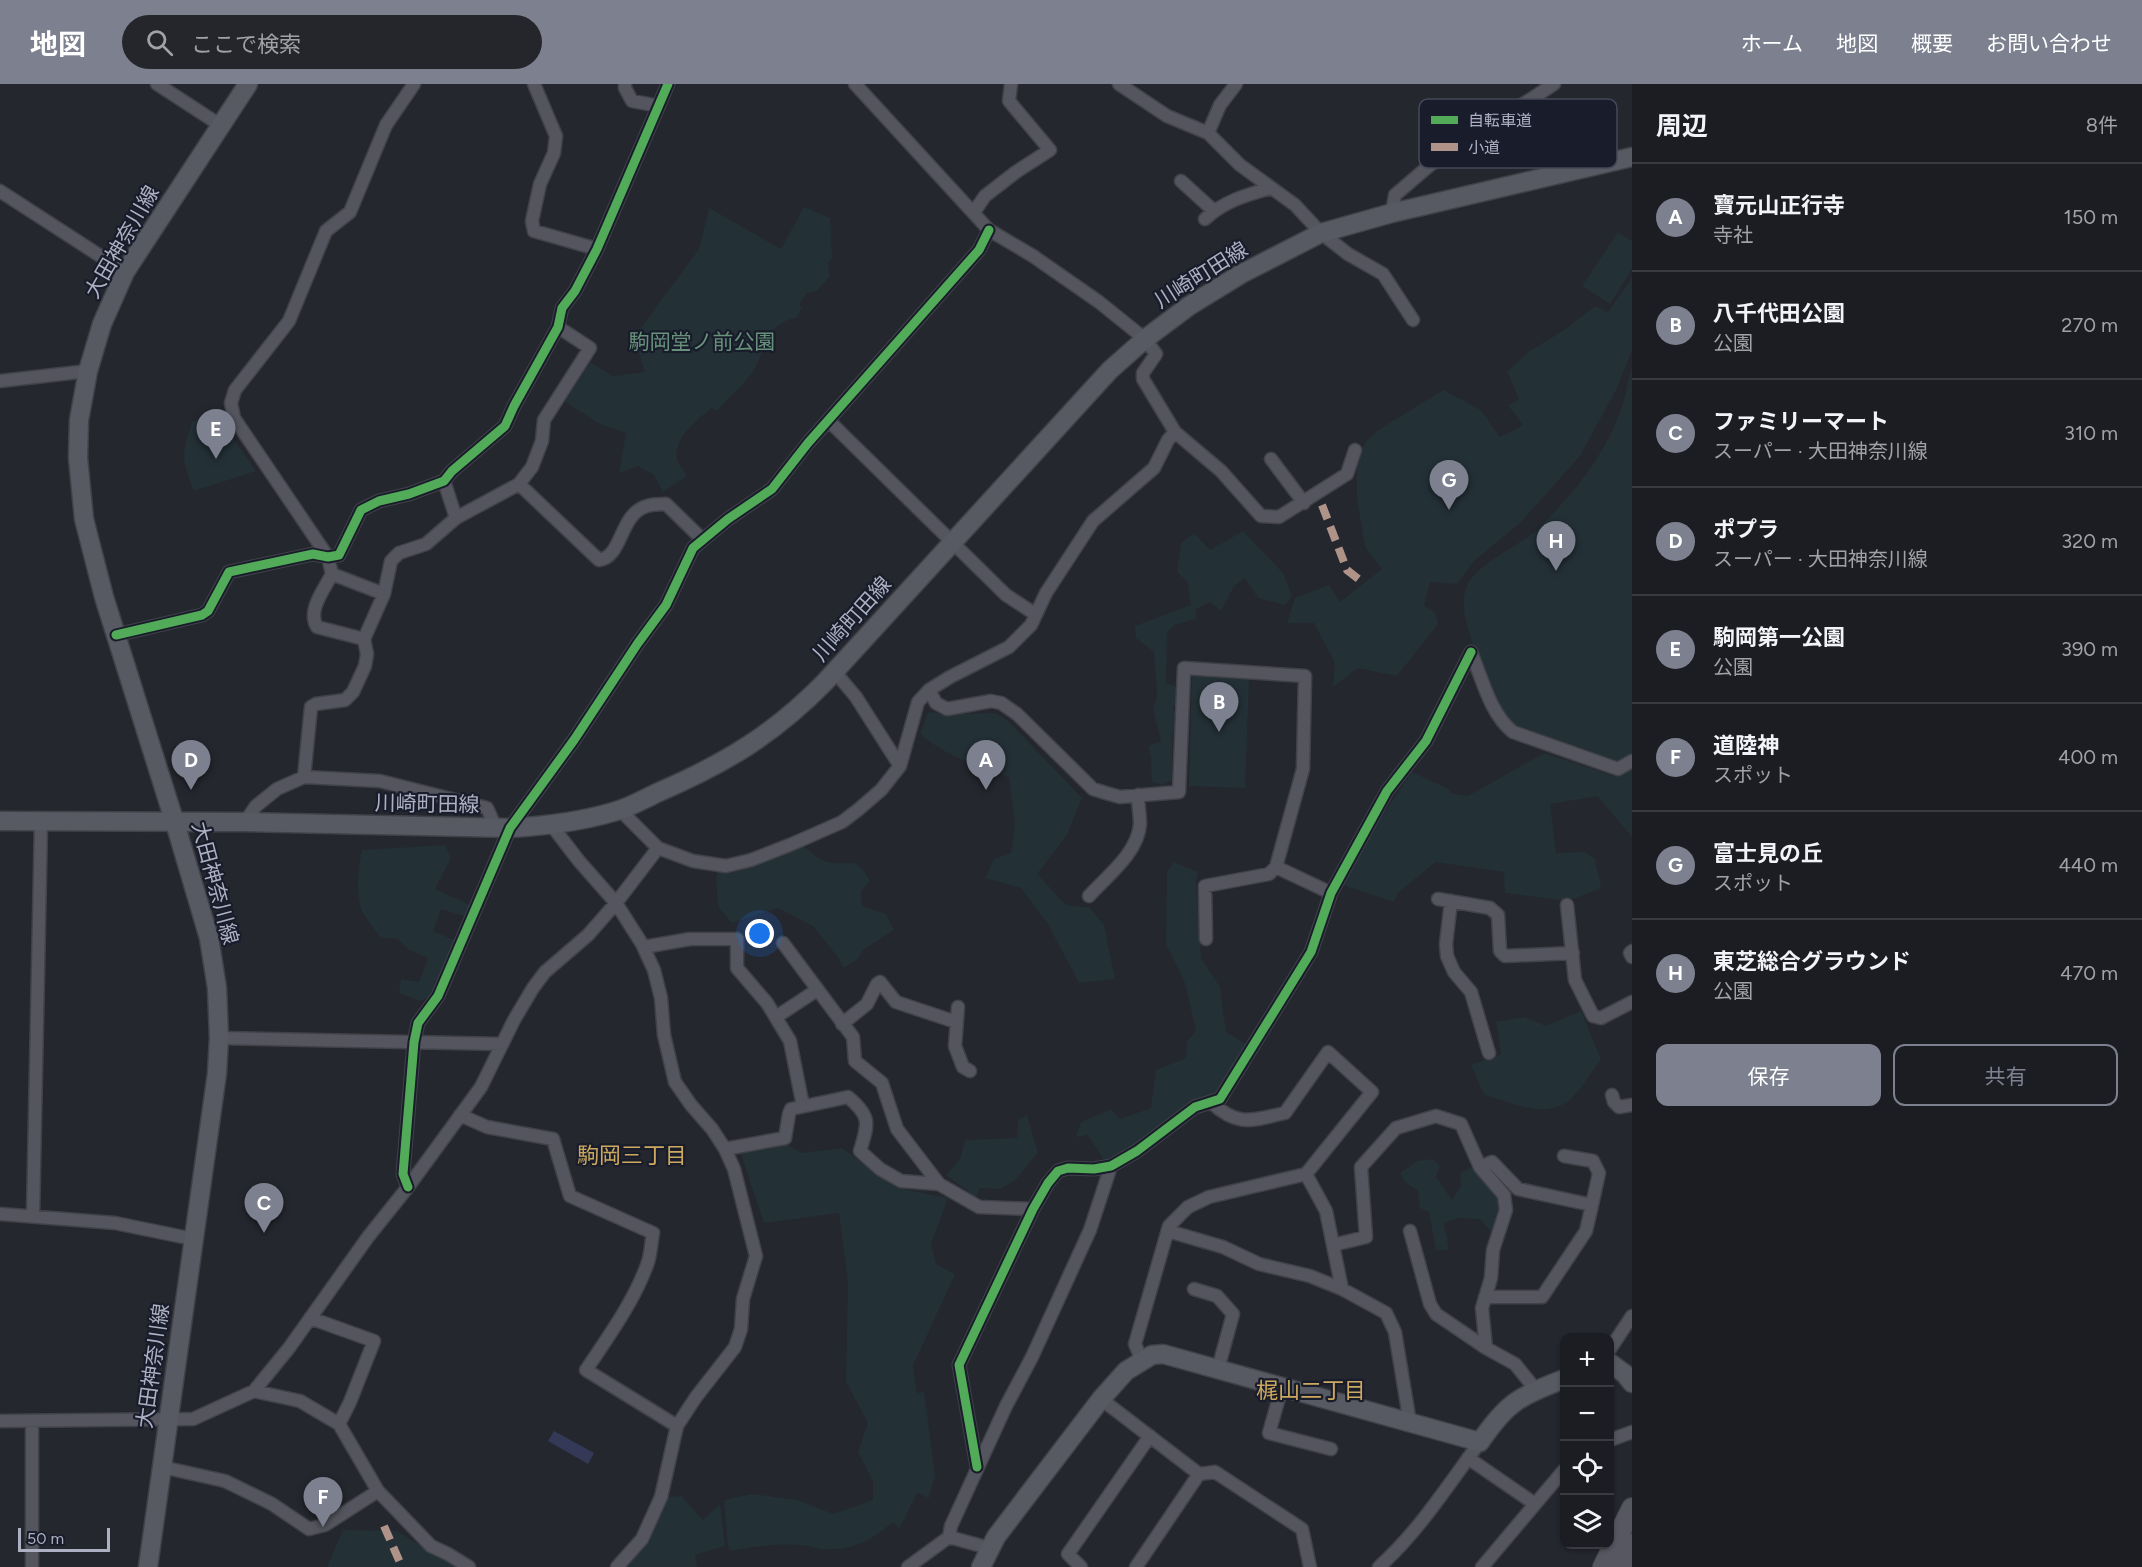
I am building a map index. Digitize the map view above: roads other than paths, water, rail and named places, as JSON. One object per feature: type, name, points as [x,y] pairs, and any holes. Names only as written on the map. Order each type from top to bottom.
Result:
[{"type":"main road","name":"大田神奈川線","points":[[148,1567],[217,1073],[219,1038],[217,988],[209,938],[176,823],[116,635],[84,519],[78,458],[79,420],[88,371],[102,324],[125,272],[248,84]]},
{"type":"main road","name":"川崎町田線","points":[[1617,160],[1632,157]]},
{"type":"main road","name":"川崎町田線","points":[[0,821],[244,822],[503,828],[552,826],[620,810],[699,775],[744,749],[797,711],[1110,370],[1145,339],[1189,306],[1241,274],[1321,233],[1392,213],[1585,168]]},
{"type":"main road","points":[[981,1567],[989,1548],[1101,1399],[1126,1371],[1152,1355],[1163,1354],[1480,1442],[1503,1411],[1515,1401],[1560,1381]]},
{"type":"main road","points":[[1614,1366],[1632,1383]]},
{"type":"main road","points":[[1603,1567],[1632,1508]]},
{"type":"main road","points":[[1621,1567],[1632,1544]]},
{"type":"street","points":[[157,84],[220,125]]},
{"type":"street","points":[[364,639],[317,627],[314,622],[313,611],[332,574],[328,557],[234,418],[231,403],[235,390],[289,321],[326,231],[350,212],[386,125],[414,84]]},
{"type":"street","points":[[534,84],[556,136],[554,153],[540,184],[532,221],[534,231],[597,249]]},
{"type":"street","points":[[625,84],[632,101],[659,106]]},
{"type":"street","points":[[116,635],[202,615],[208,611],[229,572],[314,554],[328,557],[339,555],[361,510],[379,501],[409,494],[444,481],[452,471],[505,426],[558,327],[562,308],[575,291],[597,249],[668,84]]},
{"type":"street","points":[[855,84],[989,230],[1073,283],[1145,339],[1156,354],[1143,373],[1143,379],[1174,432],[1221,471],[1261,516],[1279,517],[1347,474],[1355,450]]},
{"type":"street","points":[[974,212],[985,196],[1050,150],[1009,101],[1011,84]]},
{"type":"street","points":[[1119,84],[1167,116],[1208,133],[1240,165],[1295,206],[1321,233],[1348,254],[1383,274],[1413,320]]},
{"type":"street","points":[[1208,133],[1220,105],[1236,84]]},
{"type":"street","points":[[1532,99],[1554,84]]},
{"type":"street","points":[[1392,213],[1395,195],[1426,168]]},
{"type":"street","points":[[1180,181],[1209,215],[1222,205],[1242,196],[1271,188]]},
{"type":"street","points":[[0,191],[125,272]]},
{"type":"street","points":[[408,1187],[404,1174],[414,1042],[418,1023],[438,996],[503,828],[574,740],[666,605],[693,548],[702,539],[772,489],[979,250],[989,230]]},
{"type":"street","points":[[304,777],[311,708],[316,704],[345,700],[353,692],[365,666],[367,654],[364,639],[384,594],[391,561],[399,553],[426,544],[456,518],[519,484],[532,467],[543,441],[544,420],[591,348],[558,327]]},
{"type":"street","points":[[0,381],[88,371]]},
{"type":"street","points":[[829,421],[1006,595],[1035,614]]},
{"type":"street","points":[[620,810],[658,848],[693,861],[726,866],[751,860],[842,822],[881,790],[900,766],[918,702],[929,690],[1009,647],[1031,625],[1046,594],[1093,521],[1154,468],[1167,440],[1174,432]]},
{"type":"street","points":[[1271,459],[1304,503]]},
{"type":"street","points":[[444,481],[456,518]]},
{"type":"street","points":[[519,484],[599,560],[604,560],[617,546],[627,520],[646,506],[666,504],[702,539]]},
{"type":"street","points":[[332,574],[384,594]]},
{"type":"street","points":[[977,1467],[959,1365],[1033,1209],[1048,1183],[1058,1172],[1068,1168],[1094,1169],[1112,1166],[1137,1151],[1195,1107],[1220,1099],[1311,952],[1331,893],[1387,791],[1426,741],[1471,652],[1496,711],[1504,725],[1513,732],[1618,769],[1632,761]]},
{"type":"street","points":[[929,690],[936,703],[947,709],[991,701],[1001,703],[1017,714],[1093,789],[1120,797],[1179,792],[1184,668],[1305,676],[1303,770],[1276,867],[1269,874],[1205,886],[1206,939]]},
{"type":"street","points":[[835,672],[856,698],[900,766]]},
{"type":"street","points":[[244,822],[256,806],[277,789],[304,777],[380,781],[446,797],[487,808],[503,828]]},
{"type":"street","points":[[1089,896],[1125,857],[1135,842],[1140,825],[1138,795]]},
{"type":"street","points":[[33,1216],[41,822]]},
{"type":"street","points":[[552,826],[616,903],[644,947],[654,970],[661,998],[664,1035],[675,1082],[725,1149],[734,1169],[756,1256],[743,1299],[741,1329],[735,1347],[696,1397],[677,1426],[661,1497],[642,1539],[618,1567]]},
{"type":"street","points":[[0,1421],[193,1419],[254,1391],[481,1087],[533,988],[545,972],[588,935],[658,848]]},
{"type":"street","points":[[1276,867],[1331,893]]},
{"type":"street","points":[[1438,899],[1490,908],[1495,911],[1498,915],[1500,951],[1505,956],[1573,953]]},
{"type":"street","points":[[1451,901],[1446,944],[1447,956],[1454,972],[1472,992],[1489,1053]]},
{"type":"street","points":[[1567,905],[1575,980],[1593,1016],[1601,1018],[1632,1002]]},
{"type":"street","points":[[644,947],[690,939],[737,939],[737,968],[768,1003],[790,1041],[803,1106]]},
{"type":"street","points":[[783,943],[853,1037],[855,1061],[882,1083],[897,1129],[939,1184],[979,1207],[1033,1209]]},
{"type":"street","points":[[1632,951],[1632,957]]},
{"type":"street","points":[[842,1024],[867,1004],[880,982],[896,1002],[956,1022]]},
{"type":"street","points":[[776,1017],[817,990]]},
{"type":"street","points":[[958,1007],[955,1046],[963,1067],[970,1071]]},
{"type":"street","points":[[219,1038],[502,1044]]},
{"type":"street","points":[[1142,1361],[1135,1344],[1169,1226],[1188,1207],[1209,1197],[1306,1174],[1372,1092],[1328,1052],[1286,1113],[1246,1122],[1221,1112],[1211,1102]]},
{"type":"street","points":[[1612,1095],[1618,1107],[1632,1105]]},
{"type":"street","points":[[725,1149],[785,1138],[791,1109],[848,1097],[863,1109],[867,1127],[860,1151],[880,1169],[900,1182],[939,1184]]},
{"type":"street","points":[[460,1115],[487,1127],[553,1139],[570,1196],[653,1233],[648,1263],[636,1289],[586,1370],[677,1426]]},
{"type":"street","points":[[1333,1245],[1366,1237],[1361,1167],[1396,1128],[1436,1116],[1461,1124],[1480,1167],[1504,1195],[1506,1210],[1493,1250],[1491,1278],[1482,1308],[1486,1348]]},
{"type":"street","points":[[1485,1296],[1542,1297],[1586,1231],[1599,1173],[1593,1161],[1564,1156]]},
{"type":"street","points":[[1480,1167],[1492,1162],[1518,1189],[1592,1205]]},
{"type":"street","points":[[909,1567],[949,1537],[951,1526],[977,1467],[1032,1357],[1090,1230],[1112,1166]]},
{"type":"street","points":[[1306,1174],[1326,1211],[1342,1288]]},
{"type":"street","points":[[0,1214],[115,1223],[193,1239]]},
{"type":"street","points":[[1167,1231],[1223,1247],[1258,1264],[1310,1276],[1342,1288],[1386,1314],[1395,1332],[1410,1423]]},
{"type":"street","points":[[1410,1231],[1430,1305],[1436,1314],[1486,1348],[1515,1364],[1536,1390]]},
{"type":"street","points":[[1194,1289],[1216,1296],[1233,1314],[1218,1369]]},
{"type":"street","points":[[1614,1343],[1632,1316]]},
{"type":"street","points":[[310,1318],[374,1341],[339,1424]]},
{"type":"street","points":[[1282,1387],[1269,1433],[1331,1449]]},
{"type":"street","points":[[254,1391],[300,1401],[339,1424],[378,1491],[431,1546],[469,1567]]},
{"type":"street","points":[[1101,1399],[1199,1474],[1215,1472],[1302,1529],[1310,1567]]},
{"type":"street","points":[[32,1421],[32,1567]]},
{"type":"street","points":[[1614,1439],[1632,1432]]},
{"type":"street","points":[[1081,1567],[1068,1554],[1150,1436]]},
{"type":"street","points":[[1383,1566],[1459,1474],[1480,1442]]},
{"type":"street","points":[[1468,1458],[1534,1504]]},
{"type":"street","points":[[162,1467],[225,1481],[272,1504],[309,1529],[325,1525],[378,1491]]},
{"type":"street","points":[[1136,1567],[1199,1474]]},
{"type":"street","points":[[1482,1567],[1560,1475]]},
{"type":"street","points":[[949,1537],[989,1548]]},
{"type":"water","points":[[554,1431],[594,1453],[588,1464],[548,1441]]},
{"type":"place","name":"駒岡第一公園","points":[[216,459]]},
{"type":"place","name":"富士見の丘","points":[[1449,510]]},
{"type":"place","name":"東芝総合グラウンド","points":[[1556,571]]},
{"type":"place","name":"八千代田公園","points":[[1219,732]]},
{"type":"place","name":"ポプラ","points":[[191,790]]},
{"type":"place","name":"寶元山正行寺","points":[[986,790]]},
{"type":"place","name":"ファミリーマート","points":[[264,1233]]},
{"type":"place","name":"道陸神","points":[[323,1527]]},
{"type":"district","name":"駒岡三丁目","points":[[632,1155]]},
{"type":"district","name":"梶山二丁目","points":[[1311,1390]]},
{"type":"park label","name":"駒岡堂ノ前公園","points":[[702,342]]}]
